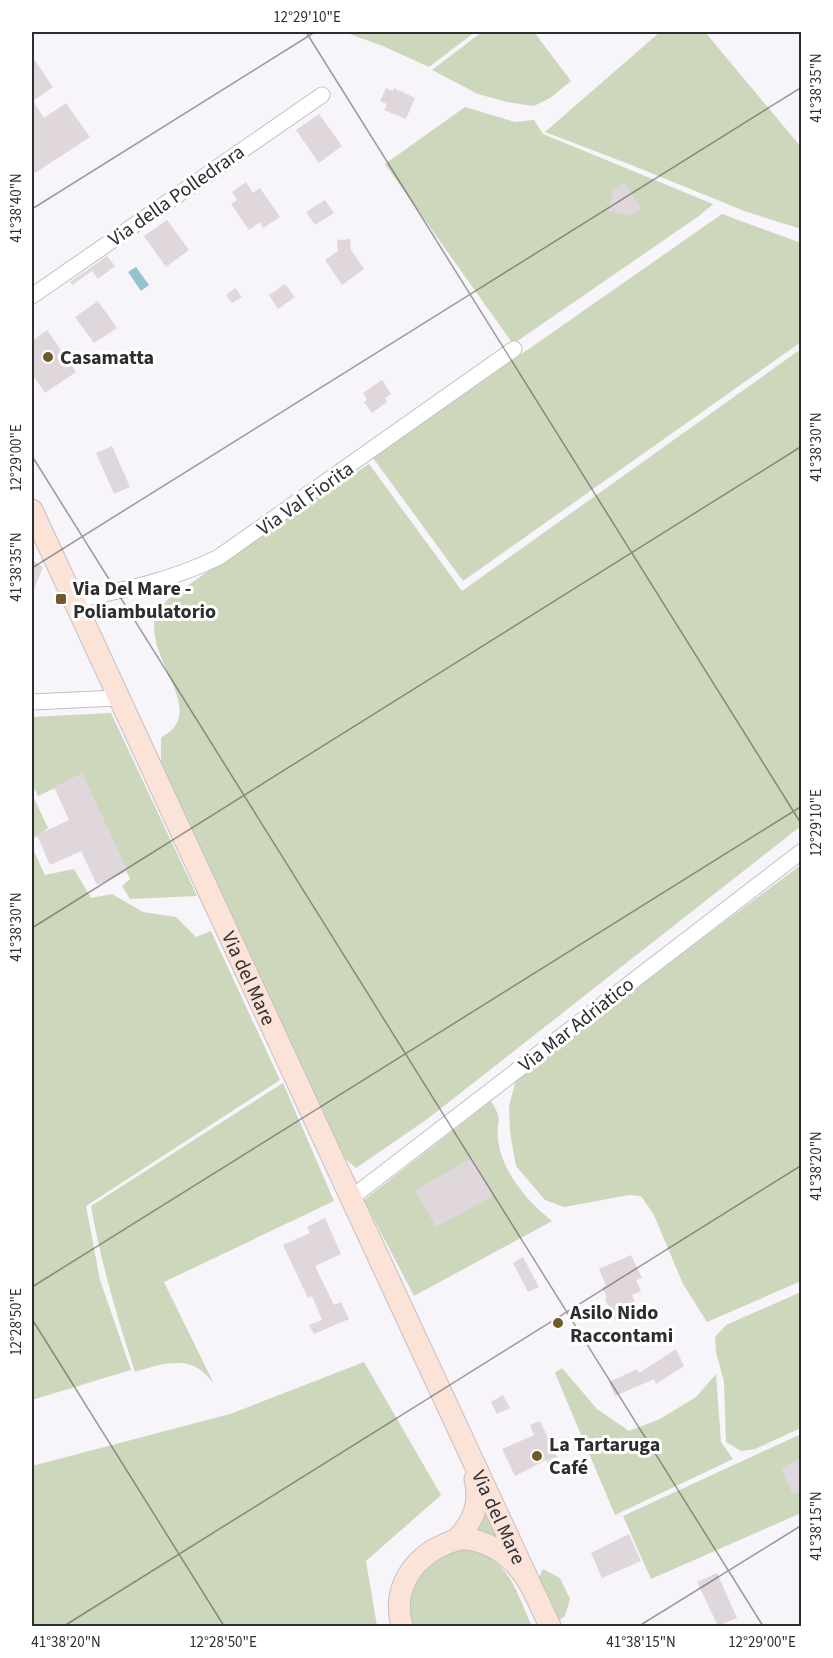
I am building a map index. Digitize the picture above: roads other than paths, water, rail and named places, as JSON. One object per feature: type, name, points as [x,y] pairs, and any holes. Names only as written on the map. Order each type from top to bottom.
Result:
[{"type":"main road","name":"Via del Mare","points":[[32,510],[117,698],[550,1626]]},
{"type":"main road","name":"Via del Mare","points":[[456,1540],[472,1519],[477,1505],[478,1491],[465,1447]]},
{"type":"main road","name":"Via del Mare","points":[[402,1626],[399,1603],[405,1579],[424,1557],[456,1540],[476,1541],[498,1550],[516,1564],[531,1587]]},
{"type":"street","name":"Via della Polledrara","points":[[32,296],[322,95]]},
{"type":"street","name":"Via Val Fiorita","points":[[73,601],[156,582],[195,568],[225,553],[514,348]]},
{"type":"street","points":[[32,702],[117,698]]},
{"type":"street","name":"Via Mar Adriatico","points":[[351,1198],[801,851]]},
{"type":"water","points":[[136,267],[149,285],[141,291],[128,272]]},
{"type":"place","name":"Casamatta","points":[[48,357]]},
{"type":"place","name":"Via Del Mare - Poliambulatorio","points":[[61,599]]},
{"type":"place","name":"Asilo Nido Raccontami","points":[[558,1323]]},
{"type":"place","name":"La Tartaruga Café","points":[[537,1456]]}]
